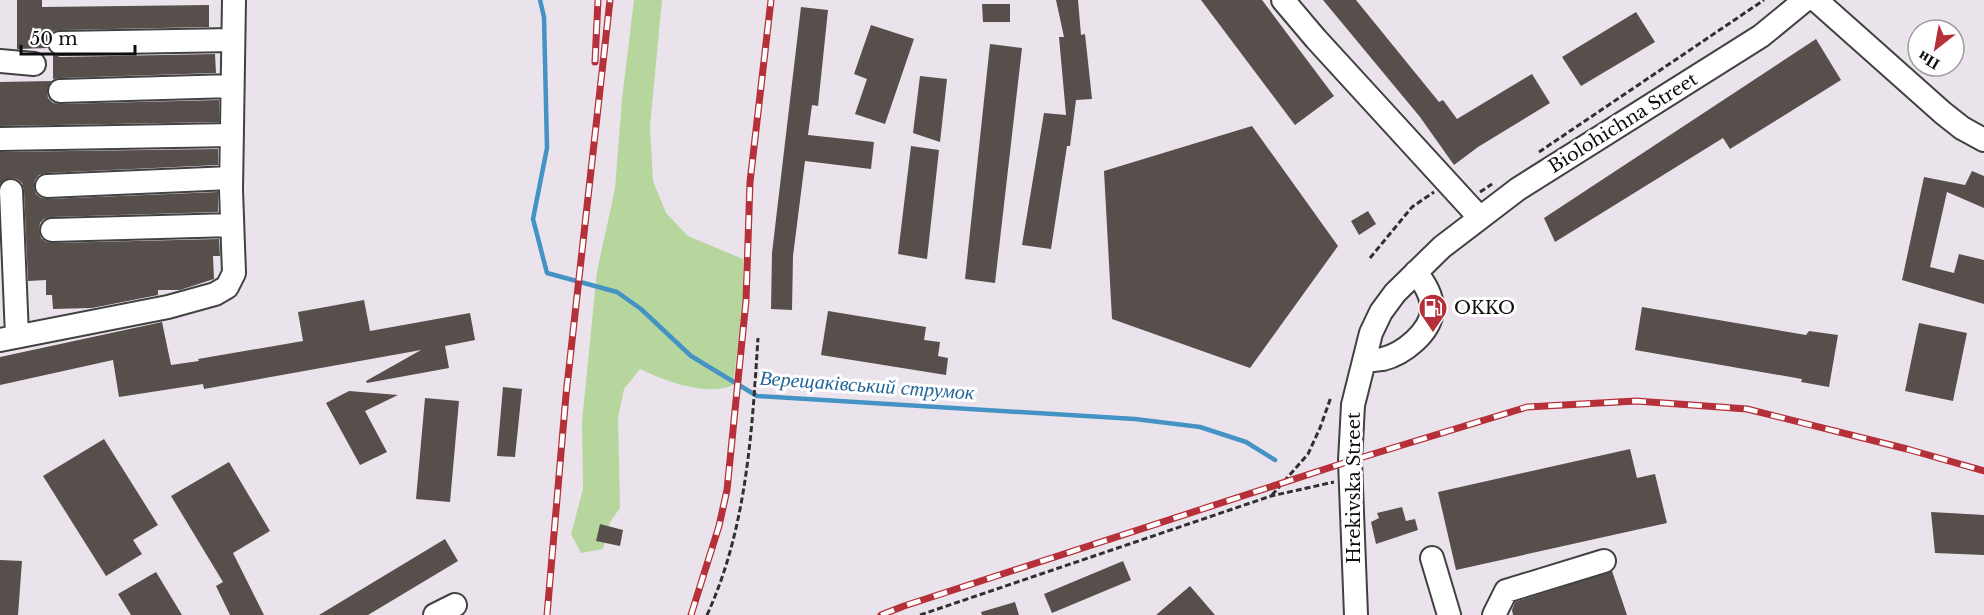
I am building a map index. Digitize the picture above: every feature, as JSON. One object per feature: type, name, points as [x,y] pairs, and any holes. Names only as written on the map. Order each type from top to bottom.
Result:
[{"type":"street","points":[[11,191],[8,338],[168,307],[216,294],[227,287],[234,273],[231,178],[234,0]]},
{"type":"street","points":[[1283,0],[1442,187],[1480,218]]},
{"type":"street","name":"Biolohichna Street","points":[[1442,247],[1518,189],[1761,36],[1805,0]]},
{"type":"street","points":[[1816,0],[1943,113],[1962,128],[1984,140]]},
{"type":"street","points":[[60,42],[233,39]]},
{"type":"street","points":[[0,61],[34,64]]},
{"type":"street","points":[[60,91],[232,86]]},
{"type":"street","points":[[0,139],[232,135]]},
{"type":"street","points":[[47,186],[231,178]]},
{"type":"street","points":[[52,230],[232,225]]},
{"type":"street","name":"Hrekivska Street","points":[[1356,615],[1350,478],[1353,405],[1371,333],[1381,312],[1395,292],[1442,247]]},
{"type":"street","points":[[1364,361],[1383,359],[1400,352],[1412,343],[1427,325],[1432,313],[1429,292],[1416,272]]},
{"type":"street","points":[[1432,558],[1449,615]]},
{"type":"street","points":[[1494,615],[1506,591],[1604,561]]},
{"type":"street","points":[[435,615],[455,605]]},
{"type":"path","points":[[1533,156],[1764,0]]},
{"type":"path","points":[[1475,195],[1494,182]]},
{"type":"path","points":[[1370,258],[1412,207]]},
{"type":"path","points":[[707,615],[737,528],[746,475],[758,338]]},
{"type":"path","points":[[1271,496],[1308,454],[1320,428],[1330,397]]},
{"type":"path","points":[[920,615],[1271,496],[1350,478]]},
{"type":"shaded area","points":[[0,0],[1984,0],[1984,615],[0,615]]},
{"type":"green space","points":[[634,0],[662,0],[650,126],[653,181],[666,213],[688,236],[743,259],[743,303],[733,385],[711,389],[686,386],[640,369],[624,389],[618,417],[620,508],[610,522],[603,549],[581,553],[571,534],[583,489],[582,422],[597,271],[615,189],[622,99]]},
{"type":"building","points":[[17,0],[42,0],[42,7],[209,5],[209,27],[60,30],[54,31],[49,36],[48,48],[17,49]]},
{"type":"building","points":[[1056,0],[1078,0],[1081,35],[1085,34],[1092,99],[1076,100],[1051,249],[1022,245],[1044,113],[1066,115],[1059,37],[1064,37]]},
{"type":"building","points":[[1201,0],[1262,0],[1334,96],[1295,125]]},
{"type":"building","points":[[1323,0],[1356,0],[1439,102],[1443,100],[1457,119],[1532,74],[1550,103],[1478,147],[1454,165],[1420,117]]},
{"type":"building","points":[[982,4],[1010,4],[1010,22],[983,22]]},
{"type":"building","points":[[801,7],[828,10],[818,106],[812,105],[808,135],[874,142],[871,169],[805,161],[793,256],[792,310],[771,309],[772,253]]},
{"type":"building","points":[[1636,12],[1655,42],[1581,86],[1562,57]]},
{"type":"building","points":[[871,25],[914,39],[885,124],[855,114],[867,79],[854,74]]},
{"type":"building","points":[[1816,39],[1841,80],[1730,149],[1723,138],[1555,242],[1544,218]]},
{"type":"building","points":[[990,44],[1022,48],[995,283],[965,279]]},
{"type":"building","points":[[53,54],[60,57],[215,54],[216,73],[53,79]]},
{"type":"building","points":[[920,76],[947,79],[940,142],[913,133]]},
{"type":"building","points":[[51,81],[47,91],[48,98],[53,103],[60,104],[219,100],[219,122],[0,126],[0,82]]},
{"type":"building","points":[[1252,126],[1338,246],[1250,368],[1112,319],[1104,171]]},
{"type":"building","points":[[911,146],[939,150],[927,259],[898,254]]},
{"type":"building","points":[[218,149],[218,165],[46,173],[39,175],[34,186],[36,194],[48,199],[218,192],[218,212],[52,217],[40,223],[39,230],[41,238],[52,243],[219,239],[220,256],[213,256],[214,279],[180,290],[158,290],[158,295],[92,308],[53,309],[52,295],[46,295],[46,280],[28,281],[24,190],[22,183],[17,179],[10,178],[0,184],[0,152]]},
{"type":"building","points":[[1972,171],[1984,176],[1984,208],[1947,192],[1930,267],[1954,273],[1959,254],[1984,260],[1984,304],[1902,280],[1924,177],[1965,185]]},
{"type":"building","points":[[1368,211],[1376,224],[1359,235],[1351,221]]},
{"type":"building","points":[[364,300],[370,331],[470,313],[475,340],[445,346],[449,368],[367,383],[366,381],[421,350],[204,389],[203,384],[119,397],[113,360],[0,385],[0,357],[162,322],[171,365],[199,361],[198,359],[303,341],[298,312]]},
{"type":"building","points":[[1642,307],[1806,335],[1809,331],[1838,335],[1829,387],[1801,382],[1802,379],[1635,350]]},
{"type":"building","points":[[828,311],[926,327],[924,340],[940,342],[938,356],[948,358],[946,375],[821,355]]},
{"type":"building","points":[[1919,323],[1967,333],[1953,401],[1905,391]]},
{"type":"building","points":[[503,387],[522,389],[515,457],[497,456]]},
{"type":"building","points":[[349,391],[398,395],[365,411],[387,452],[360,465],[326,403]]},
{"type":"building","points":[[425,398],[459,401],[450,502],[416,499]]},
{"type":"building","points":[[104,439],[158,525],[133,540],[142,554],[106,576],[43,476]]},
{"type":"building","points":[[1630,449],[1637,478],[1655,474],[1667,523],[1456,570],[1438,492]]},
{"type":"building","points":[[229,462],[270,531],[233,553],[264,615],[230,615],[216,586],[223,582],[171,496]]},
{"type":"building","points":[[1402,507],[1406,521],[1415,519],[1418,530],[1376,544],[1371,522],[1379,518],[1377,513]]},
{"type":"building","points":[[1931,512],[1984,515],[1984,555],[1935,553]]},
{"type":"building","points":[[600,524],[623,530],[620,546],[596,541]]},
{"type":"building","points":[[445,539],[458,561],[368,615],[319,615]]},
{"type":"building","points":[[0,560],[22,561],[18,615],[0,615]]},
{"type":"building","points":[[1123,561],[1131,580],[1052,613],[1044,594]]},
{"type":"building","points":[[1612,571],[1627,615],[1513,615],[1515,602]]},
{"type":"building","points":[[156,572],[182,615],[131,615],[118,594]]},
{"type":"building","points":[[1190,586],[1215,615],[1156,615]]},
{"type":"building","points":[[1015,602],[1019,615],[982,615],[981,612]]},
{"type":"waterway","name":"Верещаківський струмок","points":[[540,0],[544,17],[547,148],[533,219],[547,273],[617,292],[641,309],[691,356],[757,396],[1135,419],[1200,427],[1246,442],[1275,460]]},
{"type":"railway","points":[[595,62],[598,0]]},
{"type":"railway","points":[[547,615],[566,395],[610,0]]},
{"type":"railway","points":[[691,615],[719,526],[727,490],[746,301],[750,182],[771,0]]},
{"type":"railway","points":[[881,615],[1350,461],[1527,407],[1636,401],[1747,409],[1984,471]]},
{"type":"place","name":"OKKO","points":[[1433,334]]}]
